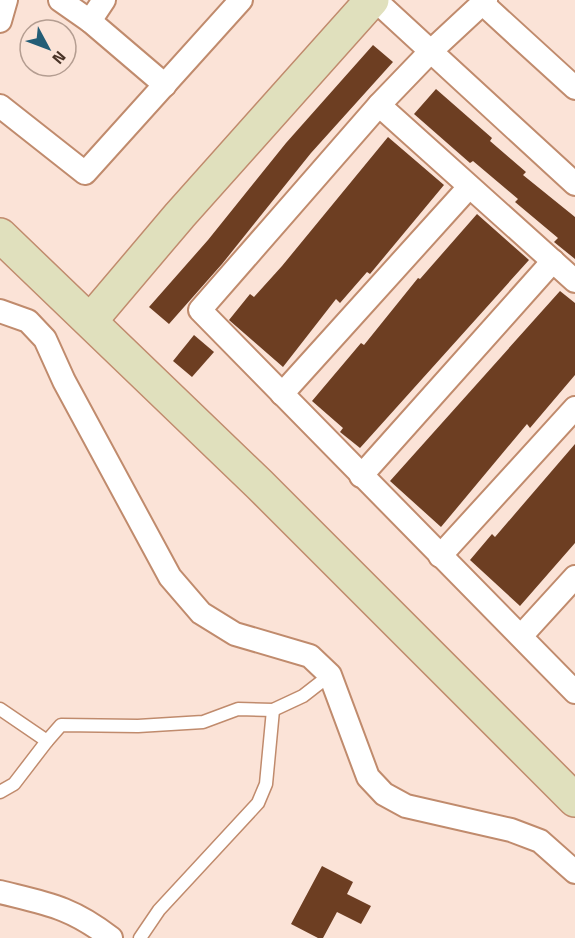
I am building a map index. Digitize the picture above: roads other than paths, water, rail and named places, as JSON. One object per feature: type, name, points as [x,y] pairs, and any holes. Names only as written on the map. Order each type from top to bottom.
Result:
[{"type":"street","points":[[0,21],[6,0]]},
{"type":"street","points":[[60,0],[90,21],[165,85]]},
{"type":"street","points":[[90,21],[104,0]]},
{"type":"street","points":[[0,106],[85,173],[241,0]]},
{"type":"street","points":[[92,320],[180,215],[373,0],[575,184]]},
{"type":"street","points":[[575,88],[484,2],[430,52],[379,105],[200,310],[440,556],[522,635],[575,692]]},
{"type":"street","points":[[379,105],[575,281]]},
{"type":"street","points":[[282,394],[469,187]]},
{"type":"street","points":[[0,235],[92,320],[575,800]]},
{"type":"street","points":[[361,476],[553,261]]},
{"type":"street","points":[[0,310],[28,321],[45,339],[64,381],[170,577],[201,613],[235,634],[310,656],[330,675],[368,777],[384,794],[406,806],[511,830],[540,841],[575,872]]},
{"type":"street","points":[[440,556],[575,408]]},
{"type":"street","points":[[522,635],[575,577]]},
{"type":"street","points":[[0,892],[65,909],[86,918],[111,938]]},
{"type":"lane","points":[[0,792],[14,784],[61,725],[138,726],[203,722],[238,709],[273,710],[303,696],[330,675]]},
{"type":"lane","points":[[0,709],[47,741]]},
{"type":"lane","points":[[140,938],[159,910],[258,803],[266,784],[273,710]]}]
